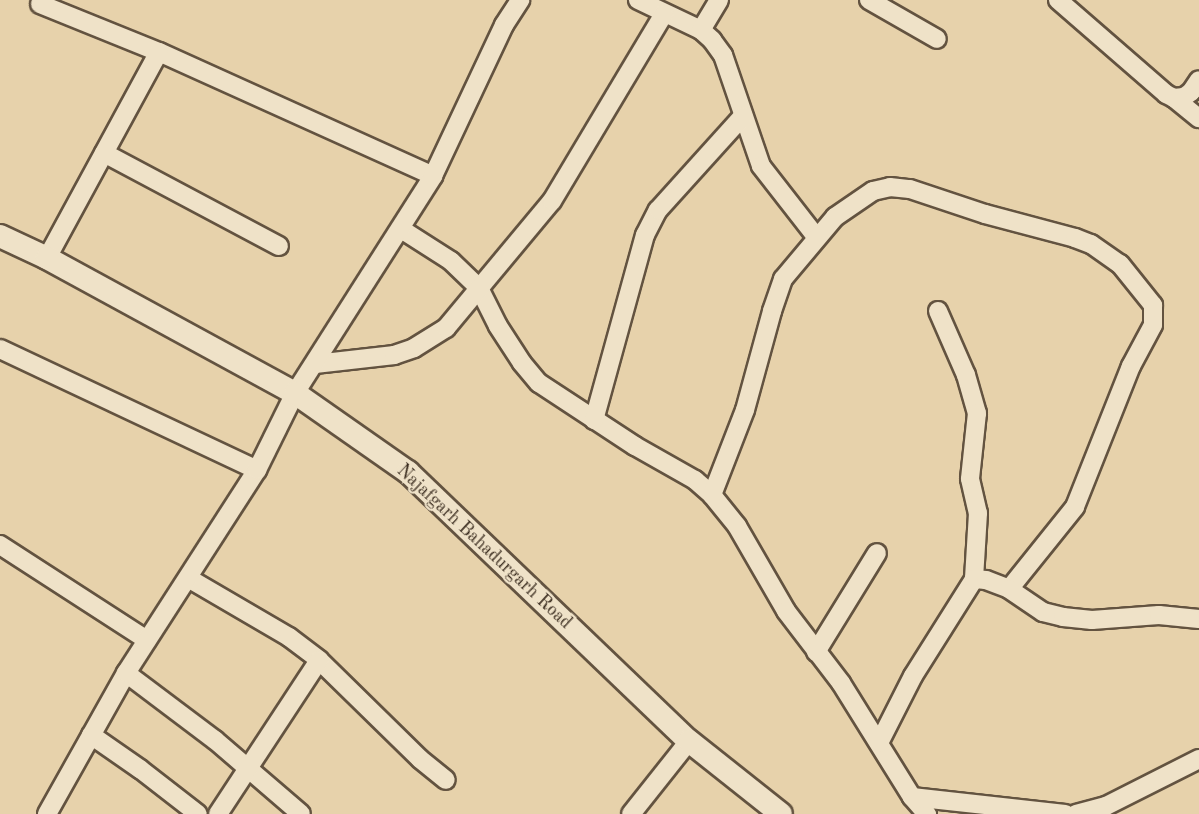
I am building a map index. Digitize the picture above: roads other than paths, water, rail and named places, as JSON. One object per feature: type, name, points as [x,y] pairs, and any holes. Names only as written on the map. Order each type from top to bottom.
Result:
[{"type":"street","points":[[47,814],[126,673],[257,470],[295,393],[433,176],[504,25],[520,0]]},
{"type":"street","points":[[701,30],[719,0]]},
{"type":"street","points":[[869,0],[937,39]]},
{"type":"street","points":[[643,1],[664,14],[701,30],[723,55],[761,166],[816,238]]},
{"type":"street","points":[[1063,2],[1166,94],[1199,118]]},
{"type":"street","points":[[40,4],[159,52],[433,176]]},
{"type":"street","points":[[315,364],[394,355],[414,348],[446,328],[552,201],[664,14]]},
{"type":"street","points":[[46,258],[159,52]]},
{"type":"street","points":[[1174,99],[1191,92],[1199,80]]},
{"type":"street","points":[[594,420],[649,226],[658,210],[743,116]]},
{"type":"street","points":[[104,153],[279,246]]},
{"type":"street","points":[[712,495],[748,401],[783,279],[835,217],[873,191],[890,187],[910,189],[985,214],[1091,244],[1120,264],[1153,305],[1154,325],[1131,366],[1086,486],[1067,519],[1009,589]]},
{"type":"street","points":[[401,229],[451,261],[479,288],[498,326],[533,376],[594,420],[695,480],[712,495],[737,526],[772,590],[841,683],[912,797],[927,814]]},
{"type":"street","name":"Najafgarh Bahadurgarh Road","points":[[0,236],[46,258],[295,393],[408,472],[689,741],[781,814]]},
{"type":"street","points":[[879,743],[913,676],[974,579],[978,513],[970,479],[977,413],[966,375],[938,311]]},
{"type":"street","points":[[0,349],[257,470]]},
{"type":"street","points":[[0,545],[147,639]]},
{"type":"street","points":[[816,652],[877,553]]},
{"type":"street","points":[[188,578],[289,637],[319,660],[420,759],[446,780]]},
{"type":"street","points":[[974,579],[986,580],[1009,589],[1043,612],[1063,617],[1092,620],[1159,615],[1199,619]]},
{"type":"street","points":[[218,814],[319,660]]},
{"type":"street","points":[[126,673],[215,740],[302,814]]},
{"type":"street","points":[[91,735],[198,814]]},
{"type":"street","points":[[631,814],[689,741]]},
{"type":"street","points":[[1076,814],[1106,806],[1199,759]]},
{"type":"street","points":[[912,797],[1065,814]]}]
